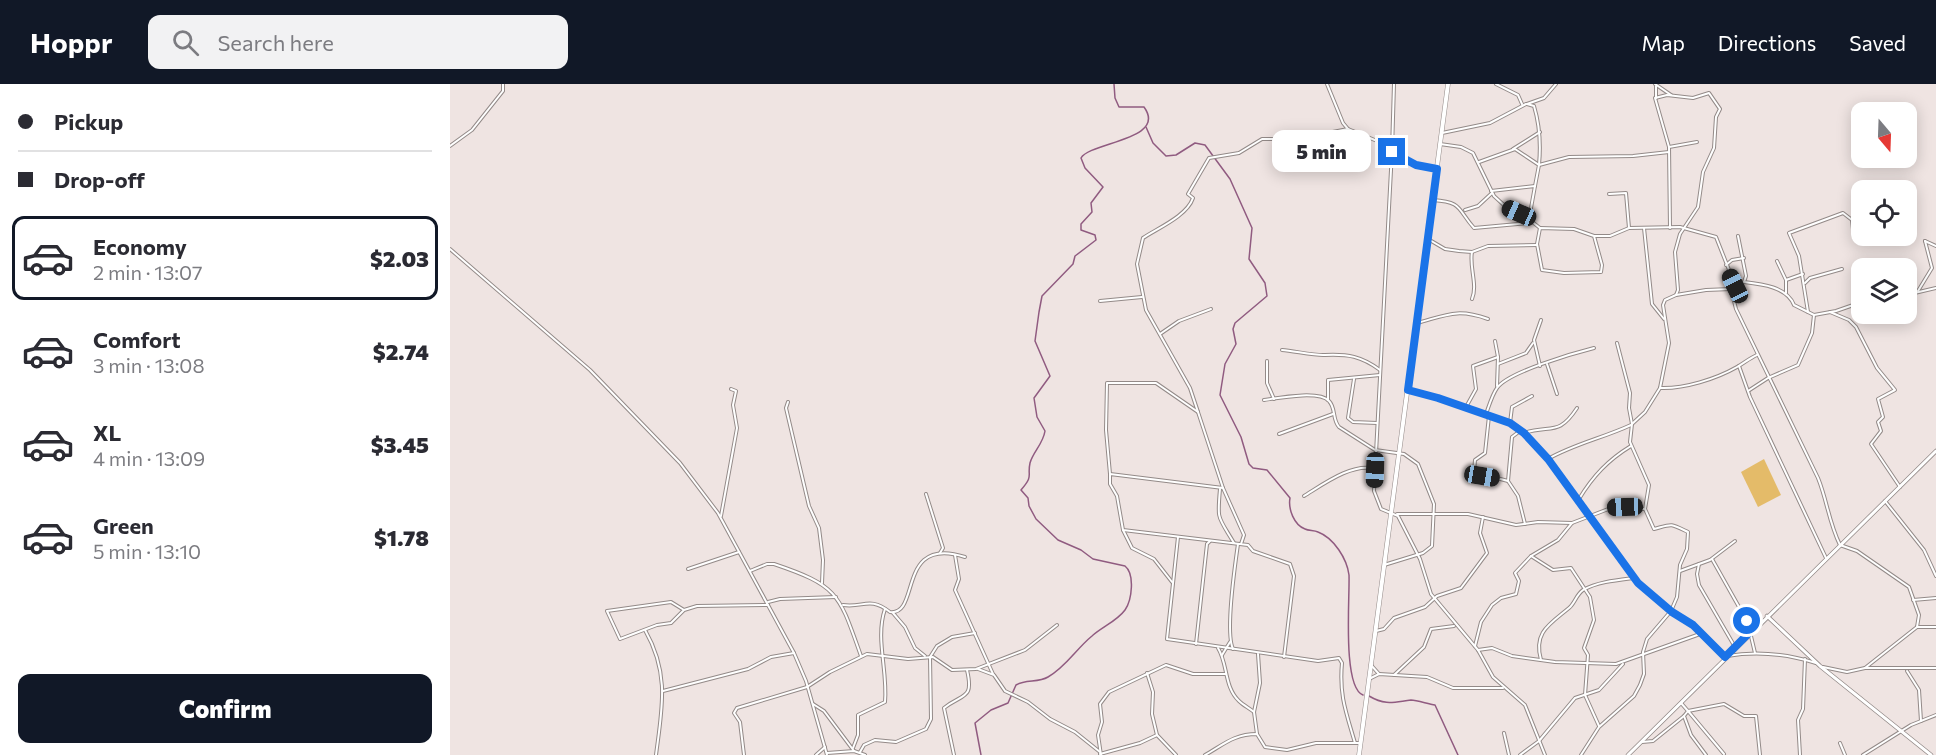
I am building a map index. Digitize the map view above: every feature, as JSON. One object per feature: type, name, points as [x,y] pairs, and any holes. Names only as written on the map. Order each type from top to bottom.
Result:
[{"type":"main road","points":[[1359,755],[1448,84]]},
{"type":"street","points":[[450,146],[472,130],[503,91],[503,84]]},
{"type":"street","points":[[1327,84],[1343,123],[1348,129],[1382,143],[1392,152],[1416,165],[1437,169]]},
{"type":"street","points":[[1394,84],[1375,450],[1375,497],[1381,509],[1397,514],[1484,517],[1513,525],[1572,524],[1611,508],[1645,509]]},
{"type":"street","points":[[1496,84],[1518,95],[1525,104],[1534,106],[1540,132],[1539,165],[1529,219]]},
{"type":"street","points":[[1503,88],[1505,84]]},
{"type":"street","points":[[1442,133],[1490,123],[1525,104],[1544,98],[1556,84]]},
{"type":"street","points":[[1655,84],[1671,95]]},
{"type":"street","points":[[1655,84],[1655,103],[1669,150],[1670,228]]},
{"type":"street","points":[[1656,98],[1671,95],[1693,98],[1709,93],[1720,109],[1716,117],[1714,148],[1702,172],[1698,207],[1684,228],[1674,255],[1676,295]]},
{"type":"street","points":[[1248,545],[1221,488],[1190,388],[1160,334],[1150,321],[1137,264],[1142,240],[1175,218],[1192,203],[1193,198],[1188,194],[1209,158],[1239,153],[1262,140],[1297,139],[1348,129]]},
{"type":"street","points":[[1479,162],[1513,149],[1540,132]]},
{"type":"street","points":[[1513,149],[1539,165],[1569,157],[1633,156],[1669,150],[1697,142]]},
{"type":"street","points":[[1440,144],[1467,149],[1479,162],[1491,192],[1506,207],[1529,219],[1531,223]]},
{"type":"street","points":[[1463,211],[1478,206],[1491,192],[1535,186]]},
{"type":"street","points":[[1609,194],[1626,193],[1629,228]]},
{"type":"street","points":[[1433,200],[1455,203],[1474,228],[1531,223],[1540,228],[1574,229],[1594,236],[1610,236],[1629,228],[1684,228],[1716,237],[1735,286]]},
{"type":"street","points":[[1808,312],[1803,274],[1790,232],[1843,213],[1851,219]]},
{"type":"street","points":[[1540,228],[1537,245],[1539,264],[1545,272],[1598,273],[1602,265],[1594,236]]},
{"type":"street","points":[[1644,228],[1652,304],[1664,319]]},
{"type":"street","points":[[1738,236],[1746,272],[1744,282]]},
{"type":"street","points":[[1428,239],[1445,249],[1472,252],[1488,246],[1537,245]]},
{"type":"street","points":[[1918,291],[1932,268],[1925,241],[1936,246]]},
{"type":"street","points":[[450,249],[590,370],[680,463],[721,519],[794,653],[827,754],[854,749]]},
{"type":"street","points":[[1472,252],[1471,270],[1474,287],[1472,299]]},
{"type":"street","points":[[1726,265],[1732,260],[1744,258]]},
{"type":"street","points":[[1777,261],[1786,280],[1786,293]]},
{"type":"street","points":[[1805,283],[1810,278],[1842,269]]},
{"type":"street","points":[[1786,280],[1803,274]]},
{"type":"street","points":[[1548,459],[1578,444],[1632,425],[1645,412],[1660,388],[1669,343],[1664,319],[1664,302],[1676,295],[1706,290],[1731,290],[1744,282],[1761,284],[1786,293],[1791,296],[1794,305],[1814,315],[1851,305]]},
{"type":"street","points":[[1918,291],[1936,288]]},
{"type":"street","points":[[1731,290],[1736,309],[1768,378],[1818,477],[1840,545],[1857,551],[1906,585],[1919,615],[1917,627]]},
{"type":"street","points":[[1100,301],[1143,297]]},
{"type":"street","points":[[1160,334],[1179,321],[1210,309]]},
{"type":"street","points":[[1417,323],[1456,311],[1469,312],[1488,319]]},
{"type":"street","points":[[1830,312],[1850,320],[1856,327],[1877,368],[1895,390],[1878,399],[1883,417],[1878,422],[1881,431],[1871,444],[1900,487]]},
{"type":"street","points":[[1748,392],[1768,378],[1799,364],[1812,333],[1814,315]]},
{"type":"street","points":[[1498,364],[1526,353],[1534,342],[1541,320]]},
{"type":"street","points":[[1495,341],[1498,357],[1497,386],[1487,415],[1485,453],[1475,460],[1474,472],[1508,481]]},
{"type":"street","points":[[1534,342],[1540,366]]},
{"type":"street","points":[[1581,755],[1599,726],[1636,694],[1644,675],[1643,652],[1650,635],[1671,611],[1680,584],[1679,572],[1687,549],[1688,533],[1668,524],[1654,529],[1645,509],[1649,484],[1631,447],[1630,393],[1617,343]]},
{"type":"street","points":[[1497,386],[1566,354],[1594,348]]},
{"type":"street","points":[[1282,350],[1324,356],[1347,353],[1361,358],[1380,370]]},
{"type":"street","points":[[1660,388],[1674,388],[1702,381],[1739,366],[1757,354]]},
{"type":"street","points":[[1466,407],[1476,388],[1473,366],[1498,357]]},
{"type":"street","points":[[1267,361],[1267,383],[1274,399]]},
{"type":"street","points":[[1547,364],[1557,394]]},
{"type":"street","points":[[1739,366],[1748,392],[1826,558]]},
{"type":"street","points":[[1380,375],[1327,381],[1328,400],[1340,427],[1375,450],[1399,452],[1412,458],[1422,470],[1433,498],[1435,514],[1432,546],[1426,552],[1384,565]]},
{"type":"street","points":[[1354,379],[1348,418],[1353,422],[1377,423]]},
{"type":"street","points":[[1172,582],[1154,559],[1132,548],[1123,530],[1117,496],[1110,484],[1106,430],[1108,382],[1131,386],[1156,383],[1198,411]]},
{"type":"street","points":[[721,519],[737,428],[733,405],[736,391],[731,389]]},
{"type":"street","points":[[1408,390],[1510,423],[1524,433],[1548,459],[1634,578],[1726,656],[1755,653],[1805,659],[1816,663]]},
{"type":"street","points":[[1264,400],[1302,396],[1319,396],[1328,400]]},
{"type":"street","points":[[1510,423],[1512,407],[1532,396]]},
{"type":"street","points":[[788,402],[786,408],[804,485],[819,528],[823,560],[822,583]]},
{"type":"street","points":[[1524,433],[1551,429],[1566,423],[1576,408]]},
{"type":"street","points":[[1279,434],[1333,414]]},
{"type":"street","points":[[1520,431],[1512,438],[1508,481],[1518,496],[1525,524]]},
{"type":"street","points":[[1578,500],[1596,474],[1614,456],[1631,447]]},
{"type":"street","points":[[1625,450],[1634,452]]},
{"type":"street","points":[[1628,755],[1751,631],[1936,451]]},
{"type":"street","points":[[1304,496],[1322,484],[1364,466],[1375,470]]},
{"type":"street","points":[[1110,474],[1221,488]]},
{"type":"street","points":[[1221,488],[1217,511],[1220,522],[1238,544]]},
{"type":"street","points":[[926,494],[941,539],[943,548],[940,553]]},
{"type":"street","points":[[1885,501],[1924,550],[1936,574]]},
{"type":"street","points":[[1397,514],[1417,554],[1434,598],[1476,649],[1503,688],[1525,705],[1543,754]]},
{"type":"street","points":[[1374,631],[1384,629],[1394,618],[1425,607],[1434,598],[1461,588],[1486,555],[1487,551],[1480,533],[1484,517]]},
{"type":"street","points":[[1476,649],[1481,622],[1496,601],[1516,594],[1519,581],[1515,573],[1531,556],[1558,540],[1572,524]]},
{"type":"street","points":[[1123,530],[1248,545],[1259,553],[1287,561],[1294,569],[1284,657]]},
{"type":"street","points":[[1233,650],[1230,642],[1238,544],[1244,535]]},
{"type":"street","points":[[1178,537],[1167,639],[1266,655],[1318,661],[1340,659],[1342,663],[1339,682],[1355,743]]},
{"type":"street","points":[[1204,540],[1207,544]]},
{"type":"street","points":[[1197,644],[1207,544],[1210,541]]},
{"type":"street","points":[[1679,572],[1712,559],[1735,541]]},
{"type":"street","points":[[688,569],[739,552]]},
{"type":"street","points":[[893,613],[905,607],[909,584],[916,569],[934,553],[965,557]]},
{"type":"street","points":[[952,554],[956,557],[959,579],[955,590],[989,665],[1006,693],[1016,696],[1075,732],[1100,754]]},
{"type":"street","points":[[1531,556],[1553,570],[1571,568],[1591,602],[1594,622],[1584,648],[1588,655],[1585,695],[1599,726]]},
{"type":"street","points":[[1712,559],[1751,631],[1755,653]]},
{"type":"street","points":[[750,571],[767,564],[774,564],[822,583],[843,605],[861,656]]},
{"type":"street","points":[[1700,564],[1697,574],[1699,585],[1735,647]]},
{"type":"street","points":[[1541,660],[1537,644],[1540,636],[1560,613],[1570,607],[1577,595],[1585,589],[1634,578]]},
{"type":"street","points":[[684,610],[671,602],[608,611],[619,639],[671,623],[684,610],[711,604],[768,604],[780,599],[836,597]]},
{"type":"street","points":[[1912,600],[1936,598]]},
{"type":"street","points":[[843,605],[871,602],[893,613],[905,627],[915,648],[951,670],[976,669],[1025,650],[1057,625]]},
{"type":"street","points":[[854,749],[858,735],[858,715],[885,702],[879,623],[885,609]]},
{"type":"street","points":[[1767,616],[1816,663],[1931,755]]},
{"type":"street","points":[[1394,675],[1424,647],[1431,629],[1455,626]]},
{"type":"street","points":[[1865,668],[1917,627],[1936,627]]},
{"type":"street","points":[[645,630],[655,651],[663,691],[664,704],[656,755]]},
{"type":"street","points":[[860,752],[864,745],[875,740],[896,742],[929,725],[929,657],[937,646],[952,637],[975,633]]},
{"type":"street","points":[[1520,755],[1539,741],[1575,698],[1601,689],[1624,663],[1643,652],[1701,633]]},
{"type":"street","points":[[1222,655],[1230,642]]},
{"type":"street","points":[[1218,648],[1226,674],[1238,700],[1254,712]]},
{"type":"street","points":[[1476,649],[1492,648],[1512,656],[1541,660],[1587,664],[1624,663]]},
{"type":"street","points":[[663,691],[748,669],[771,657],[794,653]]},
{"type":"street","points":[[1257,653],[1260,662],[1259,698],[1254,712],[1257,734],[1265,747],[1280,750],[1316,743],[1360,743]]},
{"type":"street","points":[[744,755],[736,710],[807,687],[861,656],[883,655],[908,659],[929,657]]},
{"type":"street","points":[[1260,662],[1266,655]]},
{"type":"street","points":[[1800,755],[1798,720],[1803,709],[1805,659]]},
{"type":"street","points":[[1100,754],[1102,699],[1109,692],[1166,665],[1193,674],[1226,674]]},
{"type":"street","points":[[1371,665],[1379,674]]},
{"type":"street","points":[[1820,666],[1847,672],[1865,668],[1936,668]]},
{"type":"street","points":[[976,669],[994,675]]},
{"type":"street","points":[[1906,669],[1919,690],[1921,721]]},
{"type":"street","points":[[954,755],[944,708],[968,693],[970,685],[967,670]]},
{"type":"street","points":[[1147,673],[1153,692],[1152,714],[1157,735],[1176,755]]},
{"type":"street","points":[[1369,680],[1379,674],[1428,677],[1455,688],[1503,688]]},
{"type":"street","points":[[1680,702],[1725,754]]},
{"type":"street","points":[[812,703],[824,711],[854,749],[865,755]]},
{"type":"street","points":[[1642,742],[1653,741],[1688,711],[1724,704],[1744,716],[1756,716],[1760,755]]},
{"type":"street","points":[[1864,755],[1901,731],[1936,715]]},
{"type":"street","points":[[1684,716],[1691,735],[1706,755]]},
{"type":"street","points":[[1504,733],[1509,755]]},
{"type":"street","points":[[1204,755],[1237,735],[1257,734]]},
{"type":"street","points":[[1100,754],[1140,743],[1157,735]]},
{"type":"street","points":[[1840,743],[1845,755]]},
{"type":"street","points":[[816,755],[825,747]]},
{"type":"shaded area","points":[[1764,459],[1781,495],[1758,507],[1741,472]]},
{"type":"waterway","points":[[981,755],[975,723],[991,710],[1008,703],[1016,685],[1044,679],[1054,673],[1092,636],[1122,614],[1131,594],[1130,575],[1125,566],[1093,559],[1081,550],[1058,540],[1036,519],[1029,506],[1028,498],[1021,490],[1029,479],[1030,463],[1045,431],[1037,417],[1034,398],[1050,376],[1035,341],[1042,296],[1073,264],[1075,256],[1096,240],[1095,235],[1081,230],[1081,224],[1092,212],[1091,203],[1103,187],[1085,168],[1081,158],[1098,148],[1137,133],[1146,127],[1149,118],[1144,107],[1119,107],[1115,98],[1114,84]]},
{"type":"waterway","points":[[1146,127],[1153,143],[1166,156],[1176,155],[1195,143],[1205,145],[1230,179],[1252,228],[1249,259],[1265,283],[1267,296],[1235,323],[1233,329],[1236,344],[1225,364],[1220,395],[1241,437],[1249,464],[1253,468],[1267,470],[1290,498],[1291,512],[1301,527],[1324,535],[1343,556],[1349,575],[1348,620],[1352,676],[1356,688],[1363,695]]},
{"type":"waterway","points":[[1369,696],[1385,702],[1411,700],[1435,705],[1458,755]]},
{"type":"route","points":[[1392,152],[1408,162],[1437,169],[1408,390],[1510,423],[1524,433],[1548,459],[1638,583],[1672,612],[1693,625],[1725,657],[1752,630],[1747,621]]}]
